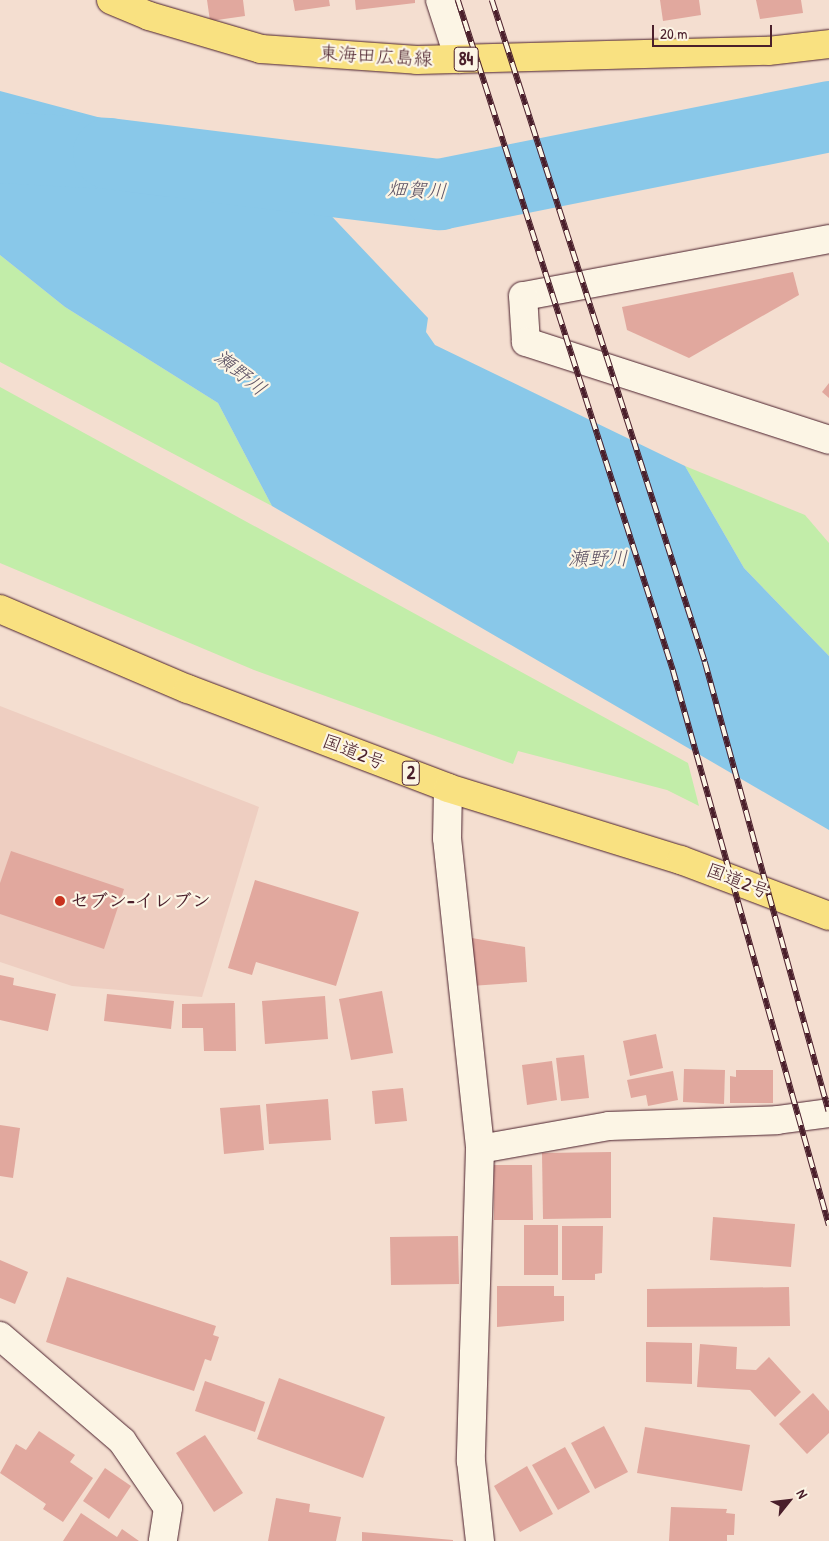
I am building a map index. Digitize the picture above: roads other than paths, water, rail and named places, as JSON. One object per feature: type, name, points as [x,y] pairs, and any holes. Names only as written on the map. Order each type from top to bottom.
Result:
[{"type":"main road","name":"東海田広島線","points":[[111,0],[149,16],[261,49],[458,59],[768,51],[829,44]]},
{"type":"main road","name":"国道2号","points":[[0,609],[188,690],[448,788],[681,860],[829,916]]},
{"type":"street","points":[[440,0],[458,59]]},
{"type":"street","points":[[829,238],[523,296],[526,342],[829,440]]},
{"type":"street","points":[[448,788],[447,838],[480,1149],[471,1443],[480,1541]]},
{"type":"street","points":[[480,1149],[608,1126],[777,1120],[829,1113]]},
{"type":"street","points":[[0,1336],[122,1441],[168,1508],[162,1541]]},
{"type":"water","name":"瀬野川","points":[[0,91],[285,167],[428,318],[426,332],[435,345],[685,466],[744,568],[829,656],[829,830],[272,506],[218,403],[65,307],[0,255]]},
{"type":"waterway","name":"畑賀川","points":[[0,147],[108,153],[439,194],[829,116]]},
{"type":"railway","points":[[458,0],[673,670],[829,1225]]},
{"type":"railway","points":[[492,0],[705,662],[829,1111]]},
{"type":"place","name":"セブン-イレブン","points":[[60,901]]}]
